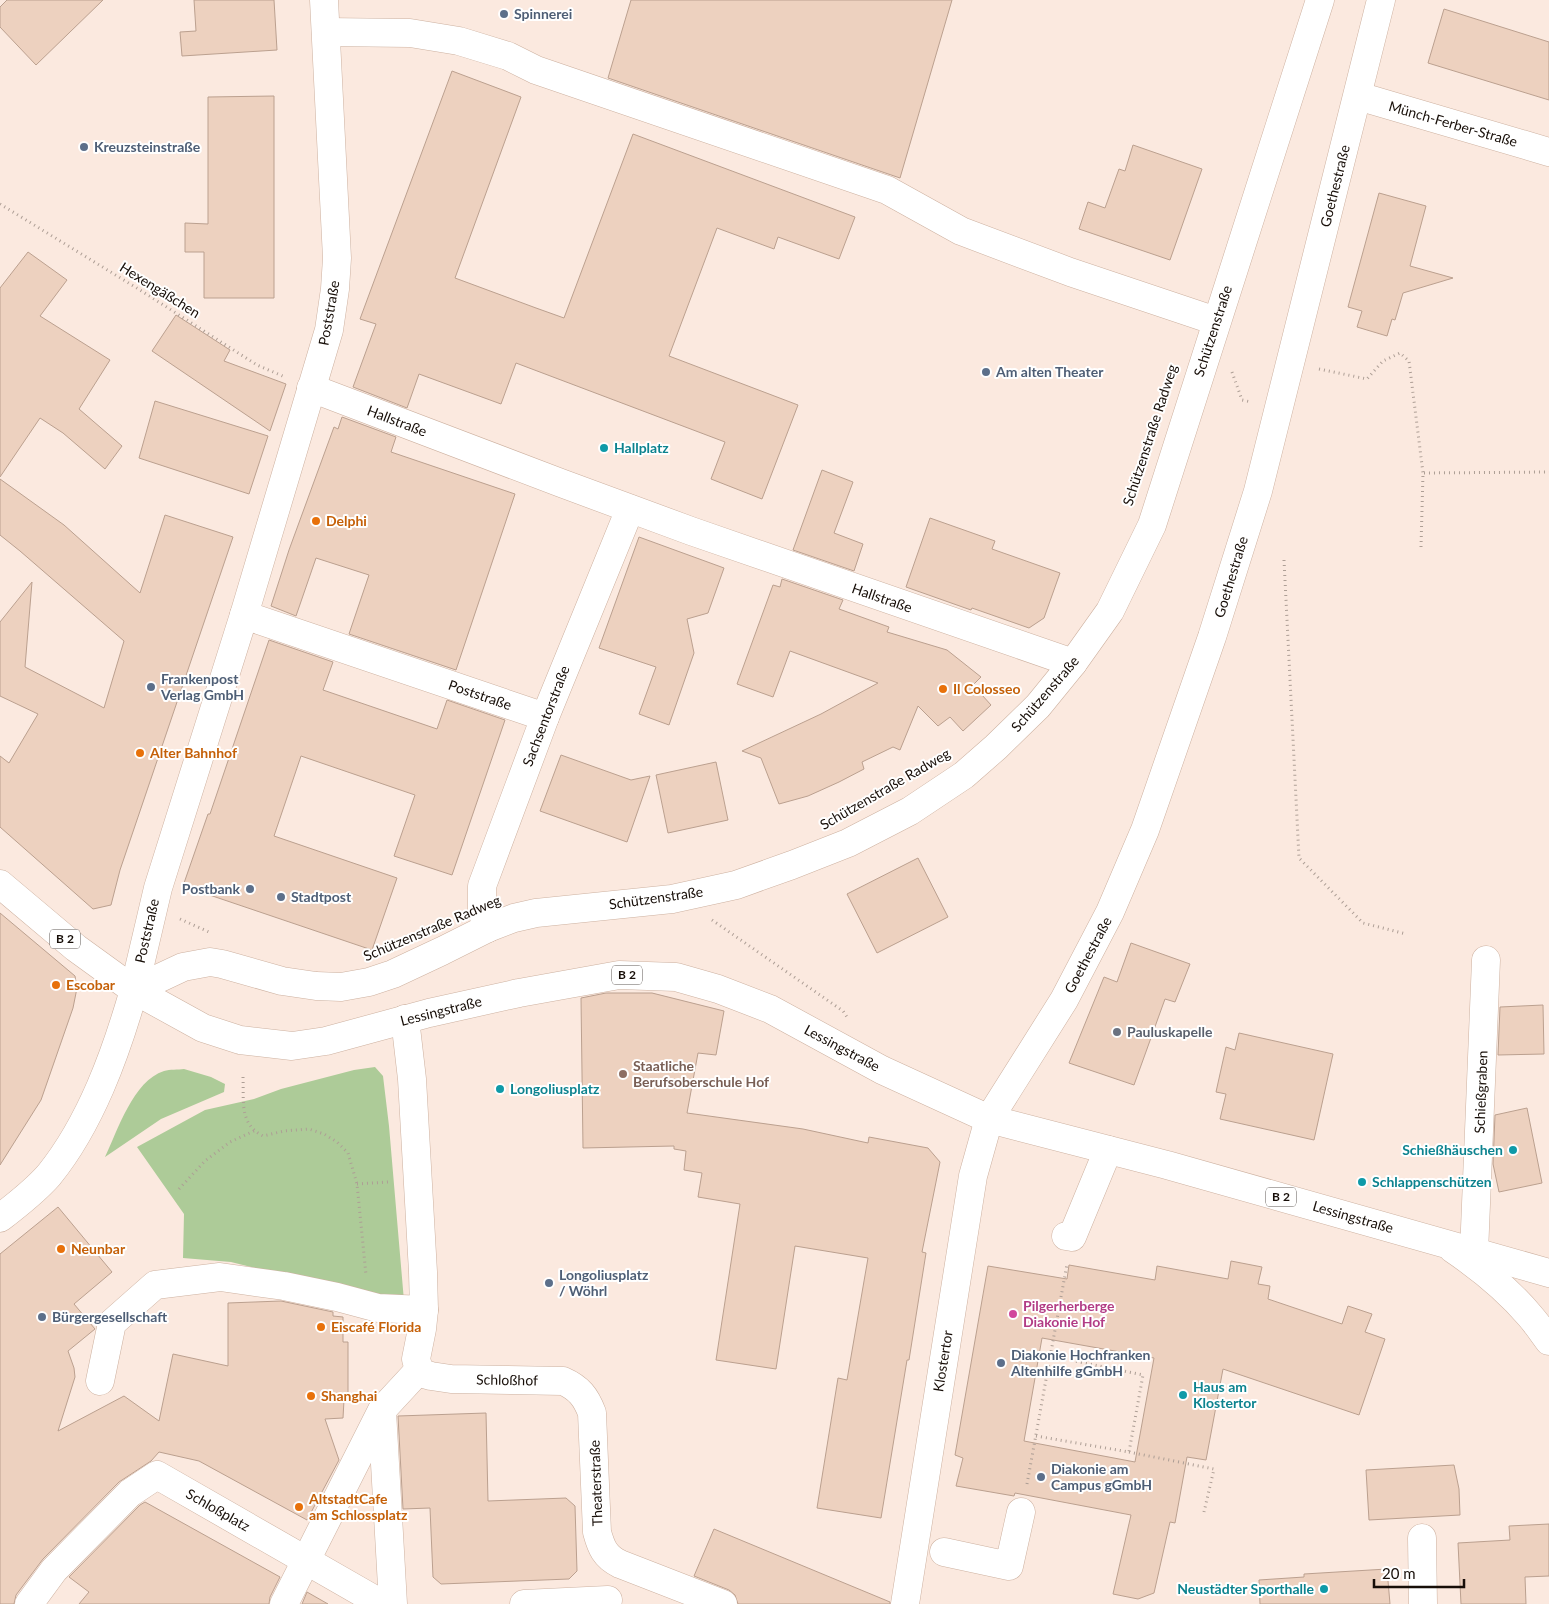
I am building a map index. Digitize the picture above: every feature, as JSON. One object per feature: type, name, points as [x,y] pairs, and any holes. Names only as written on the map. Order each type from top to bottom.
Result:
[{"type":"street","name":"Poststraße","points":[[0,1218],[25,1199],[48,1175],[70,1145],[88,1112],[122,1030],[134,990],[158,888],[244,615],[329,330],[337,258],[324,0]]},
{"type":"street","name":"Schützenstraße","points":[[134,990],[183,967],[210,962],[282,981],[316,986],[341,987],[369,982],[402,970],[488,928],[514,918],[672,899],[736,884],[792,865],[848,843],[910,811],[964,775],[1038,706],[1073,663],[1110,611],[1152,525],[1320,0]]},
{"type":"street","name":"Goethestraße","points":[[989,1119],[1064,1000],[1110,912],[1145,830],[1212,637],[1258,491],[1381,0]]},
{"type":"street","points":[[326,32],[410,33],[459,41],[508,56],[536,70],[887,190],[961,231],[1070,272],[1216,321]]},
{"type":"street","name":"Münch-Ferber-Straße","points":[[1358,96],[1549,152]]},
{"type":"street","name":"Hallstraße","points":[[311,388],[691,531],[1073,663]]},
{"type":"street","name":"Sachsentorstraße","points":[[488,928],[482,911],[482,886],[545,717],[630,508]]},
{"type":"street","name":"Poststraße","points":[[244,615],[545,717]]},
{"type":"street","name":"B 2","points":[[0,884],[76,948],[134,990]]},
{"type":"street","name":"Schießgraben","points":[[1474,1253],[1486,960]]},
{"type":"street","name":"Lessingstraße","points":[[134,990],[211,1031],[240,1040],[292,1046],[326,1042],[405,1019],[519,993],[619,975],[676,977],[718,989],[770,1009],[882,1070],[989,1119],[1196,1173],[1549,1273]]},
{"type":"street","points":[[284,1604],[382,1410],[419,1370],[416,1359],[424,1310],[423,1272],[412,1079],[405,1019]]},
{"type":"street","name":"Klostertor","points":[[905,1604],[973,1176],[989,1119]]},
{"type":"street","points":[[1069,1236],[1108,1150]]},
{"type":"street","points":[[1443,1243],[1473,1263],[1506,1291],[1530,1316],[1549,1341]]},
{"type":"street","points":[[100,1381],[112,1322],[155,1285],[220,1277],[284,1286],[378,1308],[424,1310]]},
{"type":"street","name":"Schloßhof","points":[[419,1370],[431,1376],[450,1378],[563,1381],[578,1389],[588,1402]]},
{"type":"street","name":"Theaterstraße","points":[[588,1402],[594,1428],[597,1532],[602,1549],[607,1556],[620,1564],[723,1604]]},
{"type":"street","points":[[382,1410],[393,1604]]},
{"type":"street","name":"Schloßplatz","points":[[29,1604],[54,1570],[130,1493],[157,1475],[382,1604]]},
{"type":"street","points":[[944,1552],[1009,1566],[1021,1512]]},
{"type":"street","points":[[1422,1538],[1424,1604]]},
{"type":"street","points":[[524,1604],[608,1602],[620,1564]]},
{"type":"path","name":"Hexengäßchen","points":[[0,204],[257,365],[311,388]]},
{"type":"path","points":[[1232,372],[1242,400],[1252,402],[1289,370],[1366,379],[1383,361],[1400,353],[1409,361],[1423,473],[1421,547]]},
{"type":"path","points":[[1423,473],[1549,472]]},
{"type":"path","points":[[1284,560],[1299,858],[1363,923],[1406,934]]},
{"type":"path","points":[[672,899],[702,913],[843,1011],[848,1018]]},
{"type":"path","points":[[154,904],[176,918],[212,933]]},
{"type":"path","points":[[243,1077],[246,1121],[254,1131],[263,1136],[284,1131],[309,1129],[324,1134],[337,1142],[348,1153],[357,1184],[365,1255],[366,1305]]},
{"type":"path","points":[[179,1189],[205,1161],[230,1142],[254,1131]]},
{"type":"path","points":[[1021,1512],[1050,1356],[1069,1236]]},
{"type":"path","points":[[1050,1356],[1143,1375],[1130,1452]]},
{"type":"path","points":[[1036,1436],[1214,1469],[1204,1512]]},
{"type":"green space","points":[[375,1067],[383,1076],[404,1301],[231,1262],[183,1258],[184,1214],[137,1147],[205,1110],[254,1099],[281,1089],[354,1070]]},
{"type":"green space","points":[[184,1069],[211,1077],[225,1084],[224,1092],[161,1119],[105,1157],[135,1095],[153,1076],[164,1071]]},
{"type":"building","points":[[7,0],[103,0],[36,65],[0,27],[0,7]]},
{"type":"building","points":[[194,0],[274,0],[277,50],[182,56],[180,32],[196,31]]},
{"type":"building","points":[[631,0],[952,0],[900,178],[608,78]]},
{"type":"building","points":[[1444,9],[1549,42],[1549,100],[1428,63]]},
{"type":"building","points":[[452,71],[521,97],[455,278],[536,308],[564,318],[633,134],[855,217],[839,259],[778,237],[774,249],[717,228],[669,356],[798,405],[762,499],[711,479],[725,442],[516,363],[501,404],[419,374],[407,408],[353,387],[376,324],[360,319]]},
{"type":"building","points":[[274,96],[274,298],[204,298],[204,252],[185,252],[185,223],[208,224],[208,97]]},
{"type":"building","points":[[1133,145],[1202,169],[1170,260],[1079,229],[1088,202],[1105,208],[1119,169],[1125,171]]},
{"type":"building","points":[[1379,193],[1426,206],[1410,266],[1453,278],[1403,293],[1395,320],[1392,319],[1387,336],[1357,327],[1362,311],[1348,307]]},
{"type":"building","points":[[28,252],[67,280],[40,316],[110,360],[79,409],[122,446],[105,469],[63,433],[40,418],[0,477],[0,288]]},
{"type":"building","points":[[176,315],[230,350],[224,361],[286,384],[270,431],[152,351]]},
{"type":"building","points":[[155,401],[268,436],[249,494],[139,458]]},
{"type":"building","points":[[342,417],[396,437],[391,452],[515,494],[456,670],[349,634],[369,575],[316,558],[296,616],[271,606],[289,550],[334,427],[338,429]]},
{"type":"building","points":[[822,470],[853,482],[834,533],[863,544],[854,571],[793,550]]},
{"type":"building","points":[[0,479],[64,525],[140,593],[165,515],[233,537],[120,870],[111,905],[93,909],[0,827],[0,756],[9,763],[38,714],[0,696],[0,622],[32,582],[25,667],[104,708],[124,641],[0,535]]},
{"type":"building","points":[[930,518],[995,541],[992,549],[1060,573],[1044,618],[1029,628],[906,587]]},
{"type":"building","points":[[639,537],[724,568],[708,613],[687,619],[694,653],[669,725],[639,714],[656,667],[599,648]]},
{"type":"building","points":[[782,579],[843,600],[839,609],[889,627],[887,632],[947,650],[981,677],[973,685],[991,705],[963,731],[950,717],[938,726],[918,706],[900,750],[893,747],[862,762],[864,769],[839,782],[808,796],[779,804],[761,758],[742,751],[821,714],[878,683],[790,651],[773,697],[737,684],[773,585],[780,587]]},
{"type":"building","points":[[269,640],[333,662],[323,690],[437,729],[447,700],[505,720],[452,875],[394,856],[415,795],[301,756],[274,836],[397,878],[372,950],[183,886],[208,814],[210,814]]},
{"type":"building","points":[[561,755],[631,780],[650,776],[627,842],[540,811]]},
{"type":"building","points":[[716,762],[728,820],[668,833],[656,775]]},
{"type":"building","points":[[918,858],[948,917],[877,953],[847,894]]},
{"type":"building","points":[[0,913],[75,976],[77,988],[73,1008],[41,1100],[0,1165]]},
{"type":"building","name":"Pauluskapelle","points":[[1131,943],[1190,964],[1175,1002],[1165,999],[1134,1085],[1069,1063],[1104,977],[1117,982]]},
{"type":"building","points":[[606,993],[652,993],[724,1011],[716,1055],[698,1053],[687,1113],[803,1129],[868,1143],[869,1137],[928,1148],[940,1162],[922,1252],[926,1253],[881,1518],[817,1508],[838,1378],[847,1380],[868,1258],[795,1246],[776,1369],[716,1360],[740,1204],[698,1197],[702,1173],[684,1170],[686,1151],[674,1149],[674,1146],[583,1148],[581,998]]},
{"type":"building","points":[[1543,1005],[1544,1054],[1498,1055],[1500,1007]]},
{"type":"building","points":[[1239,1033],[1333,1054],[1314,1140],[1220,1119],[1226,1094],[1216,1092],[1226,1047],[1235,1050]]},
{"type":"building","name":"Schießhäuschen","points":[[1527,1108],[1542,1183],[1499,1192],[1493,1164],[1495,1115]]},
{"type":"building","points":[[58,1207],[112,1272],[74,1304],[95,1329],[68,1351],[75,1377],[58,1431],[124,1396],[159,1421],[173,1354],[228,1366],[228,1303],[281,1301],[333,1312],[333,1316],[343,1317],[343,1342],[348,1342],[348,1400],[344,1400],[343,1418],[325,1419],[339,1460],[307,1520],[199,1461],[159,1452],[151,1461],[119,1482],[43,1559],[16,1595],[14,1604],[0,1604],[0,1254]]},
{"type":"building","name":"Haus am Klostertor","points":[[1231,1261],[1262,1267],[1258,1284],[1270,1286],[1268,1299],[1342,1324],[1348,1306],[1372,1314],[1365,1332],[1385,1339],[1359,1415],[1223,1369],[1206,1460],[1187,1457],[1175,1523],[1170,1522],[1154,1593],[1138,1599],[1113,1594],[1131,1515],[1015,1493],[1014,1496],[956,1486],[963,1458],[955,1455],[988,1266],[1067,1279],[1069,1265],[1155,1280],[1157,1266],[1228,1279]],"holes":[[[1042,1338],[1154,1358],[1135,1462],[1024,1441]]]},
{"type":"building","points":[[486,1413],[488,1501],[566,1498],[575,1506],[577,1571],[569,1579],[441,1584],[433,1577],[430,1508],[403,1509],[398,1416]]},
{"type":"building","points":[[1454,1465],[1459,1489],[1460,1515],[1369,1520],[1366,1470]]},
{"type":"building","points":[[145,1502],[280,1577],[270,1597],[269,1604],[79,1604],[89,1592],[69,1577]]},
{"type":"building","points":[[1549,1524],[1549,1576],[1525,1577],[1526,1604],[1461,1604],[1458,1543],[1510,1540],[1509,1526]]},
{"type":"building","points":[[714,1529],[890,1602],[890,1604],[738,1604],[735,1595],[729,1590],[694,1576]]},
{"type":"building","name":"Neustädter Sporthalle","points":[[1387,1569],[1390,1604],[1260,1604],[1259,1580],[1304,1577],[1304,1574]]},
{"type":"building","points":[[307,1592],[328,1604],[302,1604]]},
{"type":"place","name":"Spinnerei","points":[[504,14]]},
{"type":"place","name":"Kreuzsteinstraße","points":[[84,147]]},
{"type":"place","name":"Am alten Theater","points":[[986,372]]},
{"type":"place","name":"Hallplatz","points":[[604,448]]},
{"type":"place","name":"Delphi","points":[[316,521]]},
{"type":"place","name":"Frankenpost Verlag GmbH","points":[[151,687]]},
{"type":"place","name":"Il Colosseo","points":[[943,689]]},
{"type":"place","name":"Alter Bahnhof","points":[[140,753]]},
{"type":"place","name":"Postbank","points":[[250,889]]},
{"type":"place","name":"Stadtpost","points":[[281,897]]},
{"type":"place","name":"Escobar","points":[[56,985]]},
{"type":"place","name":"Pauluskapelle","points":[[1117,1032]]},
{"type":"place","name":"Staatliche Berufsoberschule Hof","points":[[623,1074]]},
{"type":"place","name":"Longoliusplatz","points":[[500,1089]]},
{"type":"place","name":"Schießhäuschen","points":[[1513,1150]]},
{"type":"place","name":"Schlappenschützen","points":[[1362,1182]]},
{"type":"place","name":"Neunbar","points":[[61,1249]]},
{"type":"place","name":"Longoliusplatz / Wöhrl","points":[[549,1283]]},
{"type":"place","name":"Pilgerherberge Diakonie Hof","points":[[1013,1314]]},
{"type":"place","name":"Bürgergesellschaft","points":[[42,1317]]},
{"type":"place","name":"Eiscafé Florida","points":[[321,1327]]},
{"type":"place","name":"Diakonie Hochfranken Altenhilfe gGmbH","points":[[1001,1363]]},
{"type":"place","name":"Haus am Klostertor","points":[[1183,1395]]},
{"type":"place","name":"Shanghai","points":[[311,1396]]},
{"type":"place","name":"Diakonie am Campus gGmbH","points":[[1041,1477]]},
{"type":"place","name":"AltstadtCafe am Schlossplatz","points":[[299,1507]]},
{"type":"place","name":"Neustädter Sporthalle","points":[[1324,1589]]}]
